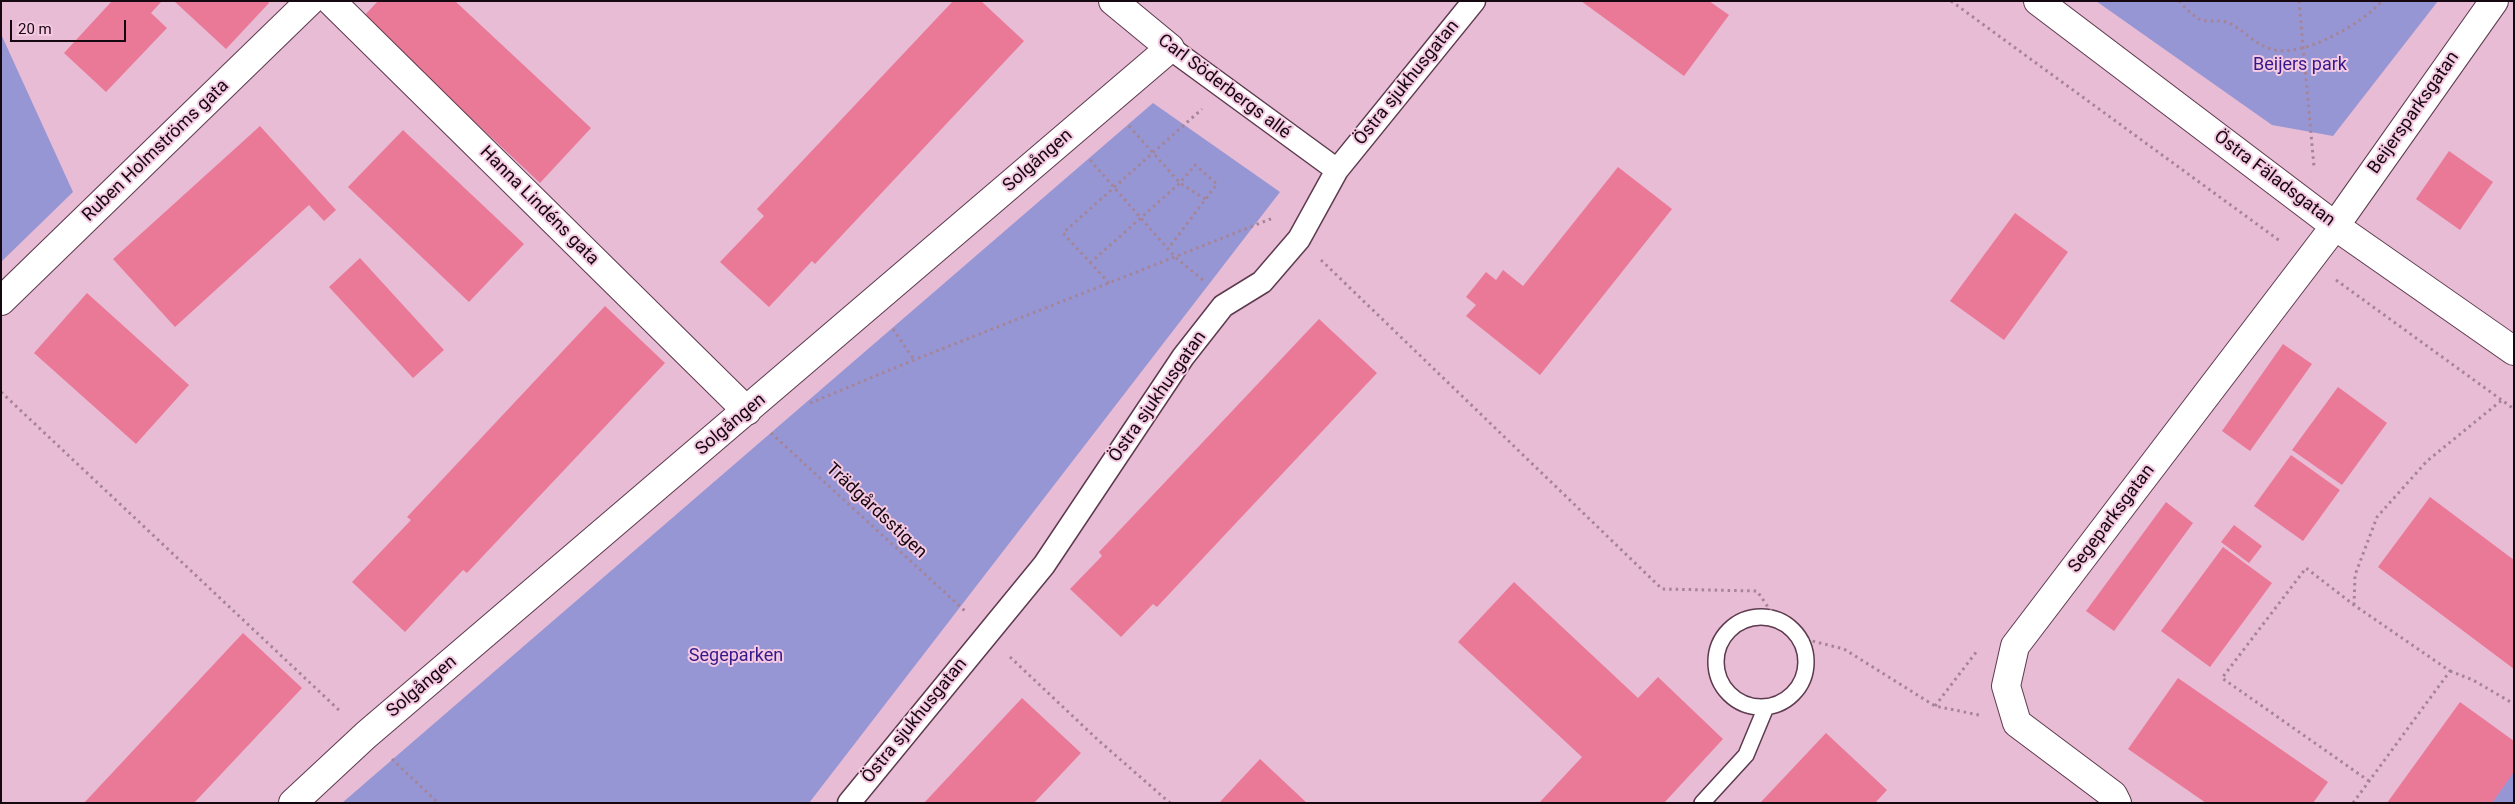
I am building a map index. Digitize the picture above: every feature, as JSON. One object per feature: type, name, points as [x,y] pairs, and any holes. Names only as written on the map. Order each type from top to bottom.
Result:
[{"type":"street","name":"Ruben Holmströms gata","points":[[1,301],[310,1]]},
{"type":"street","name":"Hanna Lindéns gata","points":[[331,1],[747,411]]},
{"type":"street","name":"Carl Söderbergs allé","points":[[1113,1],[1170,48],[1337,170]]},
{"type":"street","name":"Östra sjukhusgatan","points":[[849,803],[987,632],[1044,565],[1183,357],[1223,306],[1262,282],[1299,238],[1337,170],[1474,1]]},
{"type":"street","name":"Östra Fäladsgatan","points":[[2038,1],[2334,226],[2514,351]]},
{"type":"street","name":"Beijersparksgatan","points":[[2334,226],[2494,1]]},
{"type":"street","name":"Solgången","points":[[293,803],[366,735],[1170,48]]},
{"type":"street","name":"Segeparksgatan","points":[[2017,723],[2006,686],[2015,646],[2334,226]]},
{"type":"street","points":[[2017,723],[2113,795],[2117,803]]},
{"type":"lane","points":[[1762,616],[1777,620],[1790,627],[1800,638],[1805,652],[1806,667],[1801,682],[1793,694],[1781,702],[1766,707],[1744,704],[1726,691],[1718,678],[1716,656],[1724,636],[1734,625],[1747,618],[1762,616]]},
{"type":"lane","points":[[1702,803],[1746,755],[1766,707]]},
{"type":"path","points":[[1951,1],[2514,409]]},
{"type":"path","points":[[2179,1],[2200,20],[2228,22],[2258,44],[2273,50],[2304,48],[2355,25],[2382,1]]},
{"type":"path","points":[[2299,1],[2314,168]]},
{"type":"path","points":[[1109,283],[1062,233],[1200,111],[1221,86]]},
{"type":"path","points":[[1107,102],[1180,183],[1205,199]]},
{"type":"path","points":[[1068,135],[1175,257],[1230,302]]},
{"type":"path","points":[[1090,263],[1180,183],[1196,166],[1217,184],[1168,248]]},
{"type":"path","points":[[806,405],[1321,200]]},
{"type":"path","points":[[1299,238],[1662,589],[1757,591],[1777,620]]},
{"type":"path","points":[[1,392],[438,803]]},
{"type":"path","points":[[2354,604],[2355,575],[2377,517],[2426,461],[2502,400]]},
{"type":"path","name":"Trädgårdsstigen","points":[[747,411],[987,632],[1011,658],[1098,740],[1170,803]]},
{"type":"path","points":[[2369,781],[2222,678],[2306,568],[2450,671],[2473,680],[2514,704]]},
{"type":"path","points":[[1800,638],[1844,649],[1935,706],[2017,723]]},
{"type":"path","points":[[2353,803],[2450,671]]},
{"type":"green space","name":"Beijers park","points":[[2096,1],[2438,1],[2333,136],[2272,125]]},
{"type":"green space","points":[[1,34],[73,192],[1,262]]},
{"type":"green space","name":"Segeparken","points":[[1153,103],[1280,192],[809,803],[342,803]]},
{"type":"green space","points":[[2514,768],[2514,803],[2492,803]]},
{"type":"building","points":[[112,1],[162,1],[151,13],[167,28],[106,92],[64,53]]},
{"type":"building","points":[[174,1],[268,1],[269,3],[226,49]]},
{"type":"building","points":[[378,1],[455,1],[591,128],[540,183],[363,17]]},
{"type":"building","points":[[953,1],[981,1],[1024,41],[815,264],[812,261],[769,307],[720,262],[764,216],[757,209]]},
{"type":"building","points":[[1581,1],[1709,1],[1729,15],[1684,76]]},
{"type":"building","points":[[260,126],[336,210],[324,221],[309,205],[175,327],[113,259]]},
{"type":"building","points":[[403,130],[524,244],[469,302],[348,187]]},
{"type":"building","points":[[2449,151],[2493,182],[2460,230],[2416,199]]},
{"type":"building","points":[[1618,167],[1672,209],[1540,375],[1466,316],[1476,305],[1466,297],[1486,272],[1496,280],[1503,270],[1523,286]]},
{"type":"building","points":[[2015,213],[2068,252],[2004,340],[1950,301]]},
{"type":"building","points":[[360,258],[444,350],[413,378],[329,287]]},
{"type":"building","points":[[87,293],[189,385],[136,444],[34,353]]},
{"type":"building","points":[[605,306],[665,363],[467,573],[463,570],[405,632],[352,582],[411,520],[407,517]]},
{"type":"building","points":[[1319,319],[1377,373],[1157,607],[1153,604],[1121,637],[1070,589],[1102,556],[1099,552]]},
{"type":"building","points":[[2283,344],[2312,364],[2250,451],[2222,431]]},
{"type":"building","points":[[2338,387],[2387,423],[2342,485],[2292,450]]},
{"type":"building","points":[[2291,455],[2340,490],[2303,541],[2254,506]]},
{"type":"building","points":[[2430,497],[2514,560],[2514,669],[2378,567]]},
{"type":"building","points":[[2166,502],[2193,523],[2114,631],[2086,611]]},
{"type":"building","points":[[2234,525],[2262,546],[2249,563],[2221,542]]},
{"type":"building","points":[[2223,547],[2272,583],[2210,667],[2161,631]]},
{"type":"building","points":[[1514,582],[1638,698],[1658,677],[1723,739],[1664,803],[1539,803],[1582,757],[1458,642]]},
{"type":"building","points":[[243,633],[302,688],[194,803],[84,803]]},
{"type":"building","points":[[2178,678],[2328,782],[2313,803],[2206,803],[2128,749]]},
{"type":"building","points":[[1022,698],[1081,753],[1034,803],[924,803]]},
{"type":"building","points":[[2460,702],[2514,741],[2514,772],[2492,803],[2387,803]]},
{"type":"building","points":[[1826,733],[1887,790],[1875,803],[1760,803]]},
{"type":"building","points":[[1260,759],[1307,803],[1219,803]]}]
